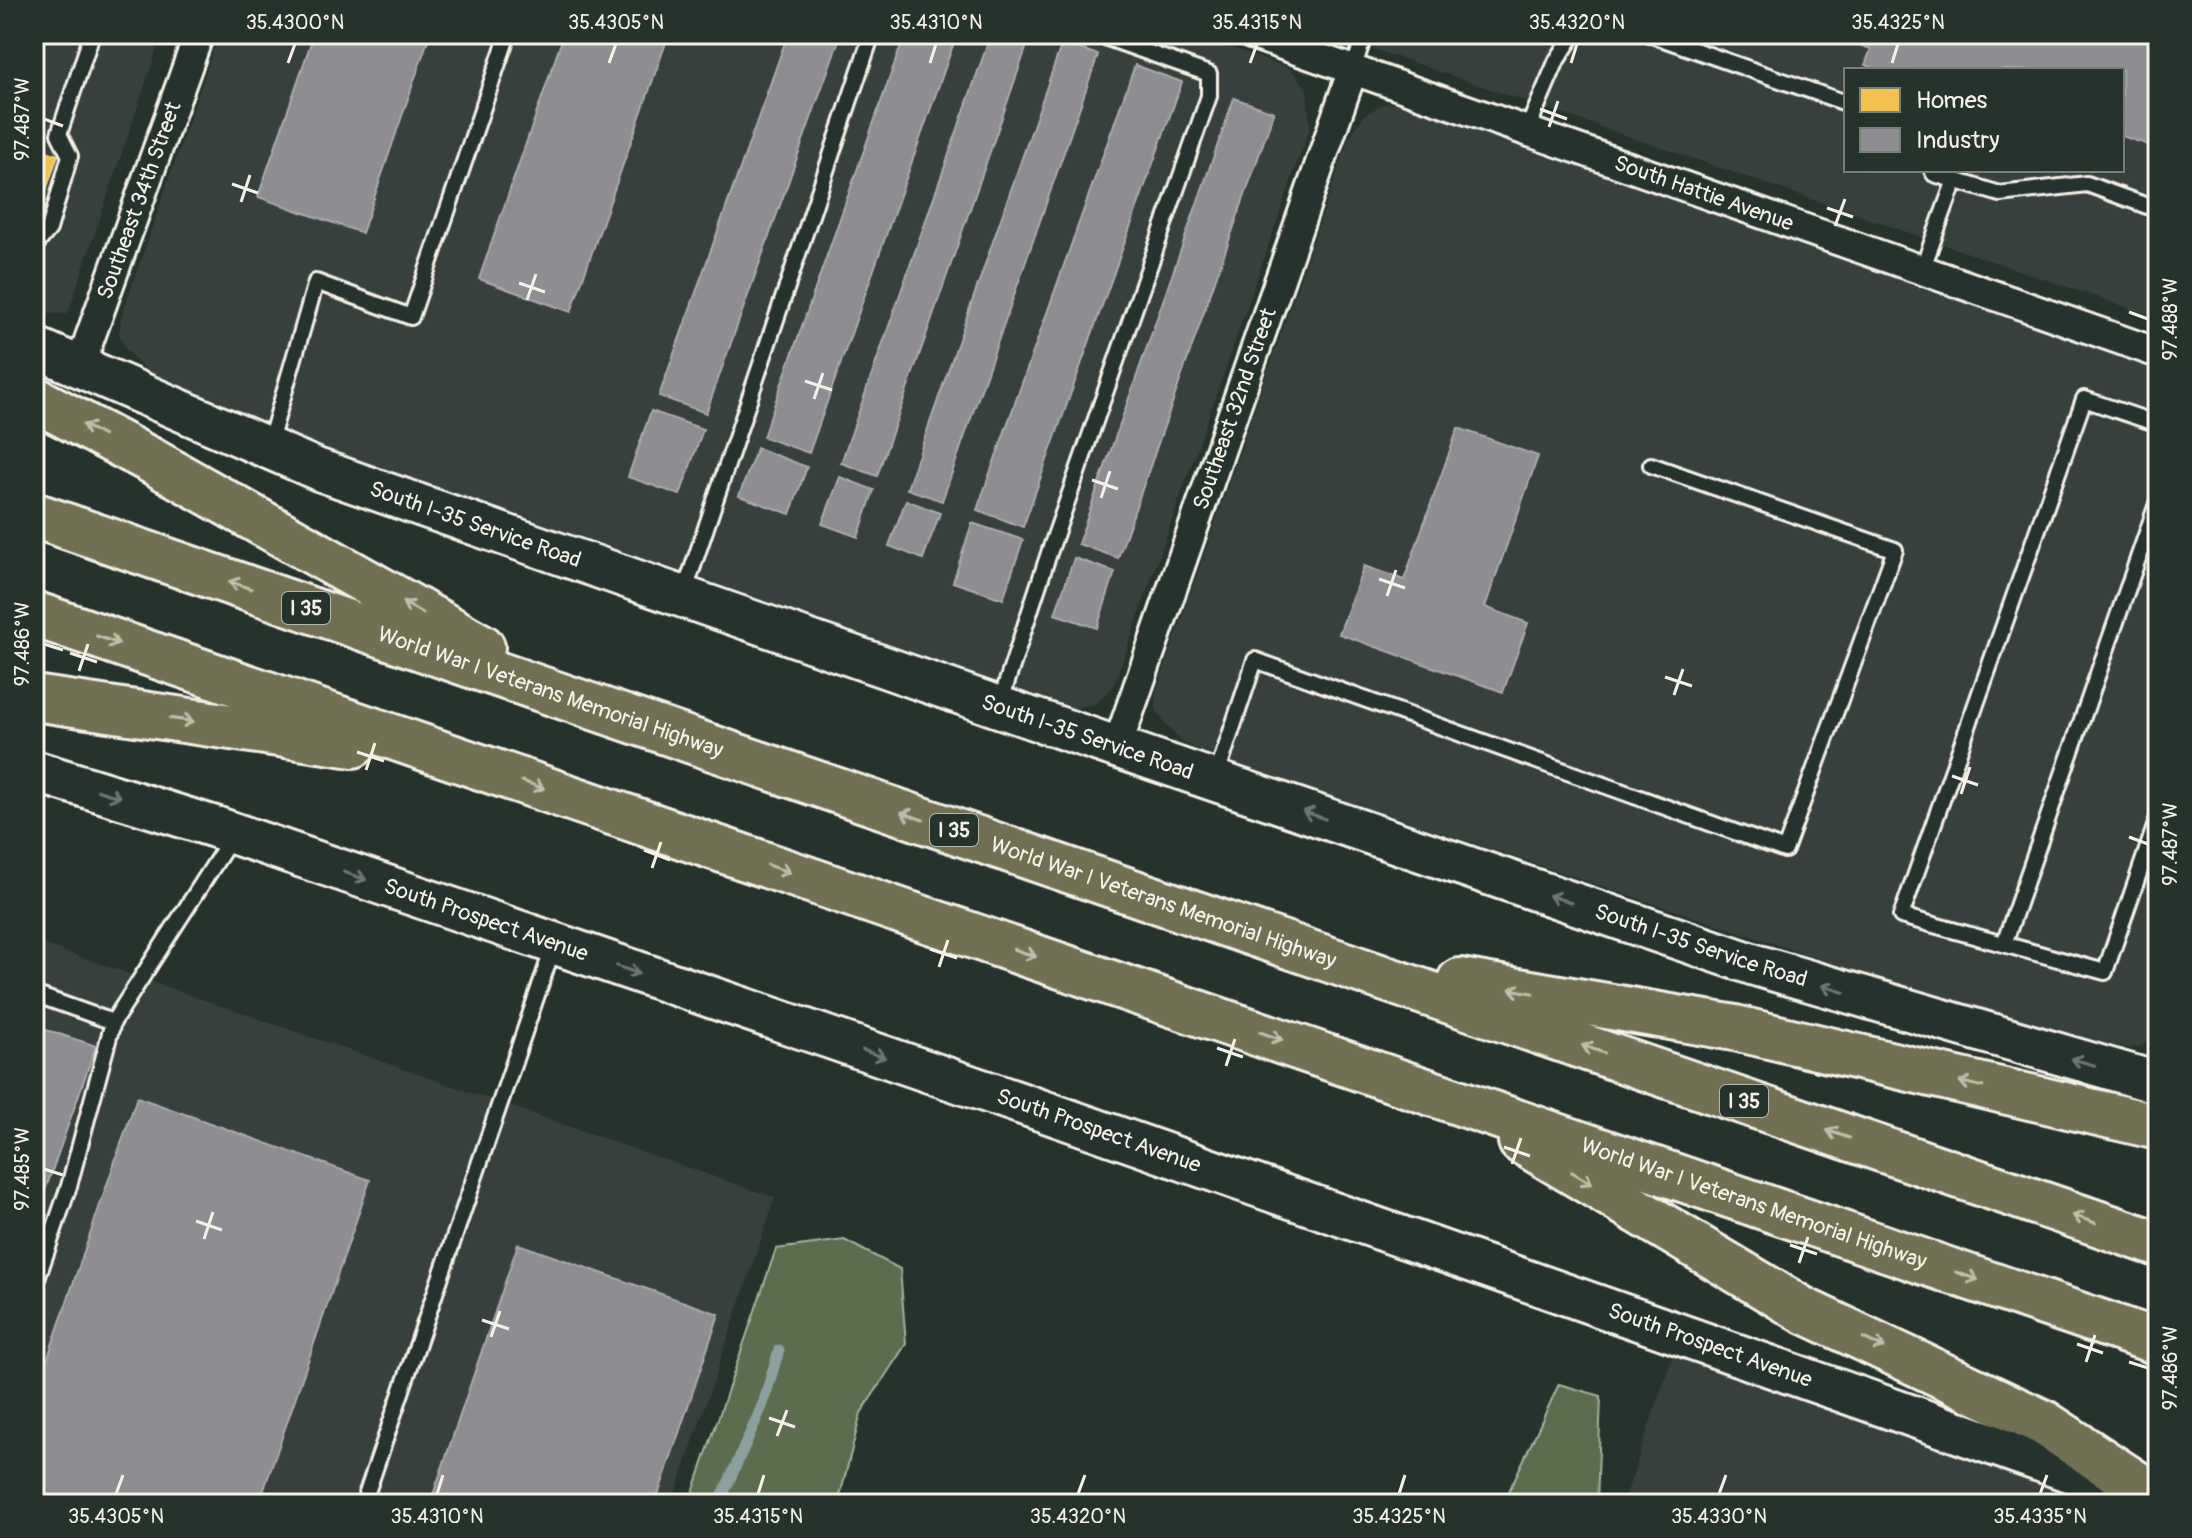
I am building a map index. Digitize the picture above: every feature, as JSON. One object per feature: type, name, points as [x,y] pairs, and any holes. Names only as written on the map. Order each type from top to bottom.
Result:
[{"type":"highway","points":[[34,399],[152,461],[578,701]]},
{"type":"highway","name":"World War I Veterans Memorial Highway","points":[[34,515],[2158,1244]]},
{"type":"highway","name":"World War I Veterans Memorial Highway","points":[[34,614],[2158,1342]]},
{"type":"highway","points":[[34,698],[459,760]]},
{"type":"highway","points":[[1330,959],[1735,1028],[2158,1127]]},
{"type":"highway","points":[[1443,1095],[1803,1310],[2044,1423],[2158,1500]]},
{"type":"main road","name":"South I-35 Service Road","points":[[34,347],[319,470],[999,707],[1755,965],[2158,1083]]},
{"type":"main road","name":"South Prospect Avenue","points":[[34,771],[234,833],[2158,1500]]},
{"type":"street","name":"Southeast 34th Street","points":[[79,368],[199,34]]},
{"type":"street","name":"South Hattie Avenue","points":[[1251,34],[2158,353]]},
{"type":"street","name":"Southeast 32nd Street","points":[[1117,747],[1353,69]]},
{"type":"lane","points":[[34,247],[49,229],[70,156],[59,134],[92,34]]},
{"type":"lane","points":[[268,449],[316,282],[411,317],[508,34]]},
{"type":"lane","points":[[683,597],[872,34]]},
{"type":"lane","points":[[999,707],[1048,556],[1209,96],[1209,74],[1096,34]]},
{"type":"lane","points":[[1353,69],[1365,34]]},
{"type":"lane","points":[[1527,130],[1557,60],[1574,34]]},
{"type":"lane","points":[[1649,34],[1844,102]]},
{"type":"lane","points":[[1937,172],[2000,194],[2087,184],[2158,210]]},
{"type":"lane","points":[[1922,270],[1955,180]]},
{"type":"lane","points":[[2158,424],[2084,399],[1901,916],[2105,972],[2158,818]]},
{"type":"lane","points":[[1214,781],[1255,660],[1785,850],[1895,550],[1651,465]]},
{"type":"lane","points":[[2004,944],[2158,501]]},
{"type":"lane","points":[[34,1288],[69,1186],[113,1022],[234,833]]},
{"type":"lane","points":[[363,1504],[554,945]]},
{"type":"lane","points":[[34,994],[113,1022]]},
{"type":"shaded area","points":[[34,34],[162,34],[68,313],[34,315]]},
{"type":"shaded area","points":[[219,34],[1192,34],[1291,69],[1307,89],[1310,127],[1114,685],[1095,704],[1073,708],[517,514],[381,470],[163,383],[126,349],[119,334],[121,318]]},
{"type":"shaded area","points":[[1330,34],[2158,34],[2158,318]]},
{"type":"shaded area","points":[[1395,103],[2158,365],[2157,1036],[2139,1047],[2124,1048],[1925,994],[1213,756],[1183,742],[1165,724],[1157,711],[1155,695],[1349,138],[1364,115],[1384,104]]},
{"type":"shaded area","points":[[34,941],[775,1198],[672,1504],[34,1504]]},
{"type":"shaded area","points":[[1673,1355],[1963,1457],[2097,1504],[1623,1504]]},
{"type":"green space","points":[[844,1240],[900,1269],[906,1344],[861,1413],[838,1504],[689,1504],[776,1249]]},
{"type":"green space","points":[[1559,1384],[1601,1396],[1597,1504],[1503,1504]]},
{"type":"building: Homes","points":[[34,147],[58,155],[43,199],[34,196]]},
{"type":"building: Industry","points":[[314,34],[430,34],[362,233],[258,197]]},
{"type":"building: Industry","points":[[564,34],[669,34],[571,312],[479,279]]},
{"type":"building: Industry","points":[[788,34],[841,34],[706,413],[659,396]]},
{"type":"building: Industry","points":[[905,34],[957,34],[809,453],[763,437]]},
{"type":"building: Industry","points":[[991,34],[1031,34],[877,476],[841,463]]},
{"type":"building: Industry","points":[[1826,34],[2158,34],[2158,148],[2124,137],[2124,68],[1874,68],[1865,65],[1871,49]]},
{"type":"building: Industry","points":[[1062,43],[1098,55],[942,501],[907,489]]},
{"type":"building: Industry","points":[[1135,65],[1182,82],[1023,527],[977,510]]},
{"type":"building: Industry","points":[[1234,98],[1274,112],[1118,558],[1078,544]]},
{"type":"building: Industry","points":[[651,411],[703,429],[680,495],[628,477]]},
{"type":"building: Industry","points":[[1458,428],[1538,456],[1485,607],[1528,623],[1503,692],[1339,634],[1364,566],[1404,580]]},
{"type":"building: Industry","points":[[757,448],[807,467],[790,514],[739,496]]},
{"type":"building: Industry","points":[[840,477],[874,490],[858,537],[822,524]]},
{"type":"building: Industry","points":[[906,500],[940,513],[923,559],[889,546]]},
{"type":"building: Industry","points":[[972,523],[1023,540],[1003,599],[953,582]]},
{"type":"building: Industry","points":[[1074,558],[1115,572],[1097,628],[1055,614]]},
{"type":"building: Industry","points":[[34,1026],[96,1046],[34,1222]]},
{"type":"building: Industry","points":[[137,1097],[370,1180],[259,1504],[34,1504],[34,1398]]},
{"type":"building: Industry","points":[[518,1244],[719,1314],[655,1504],[430,1504]]},
{"type":"waterway","points":[[719,1504],[763,1404],[779,1350]]}]
